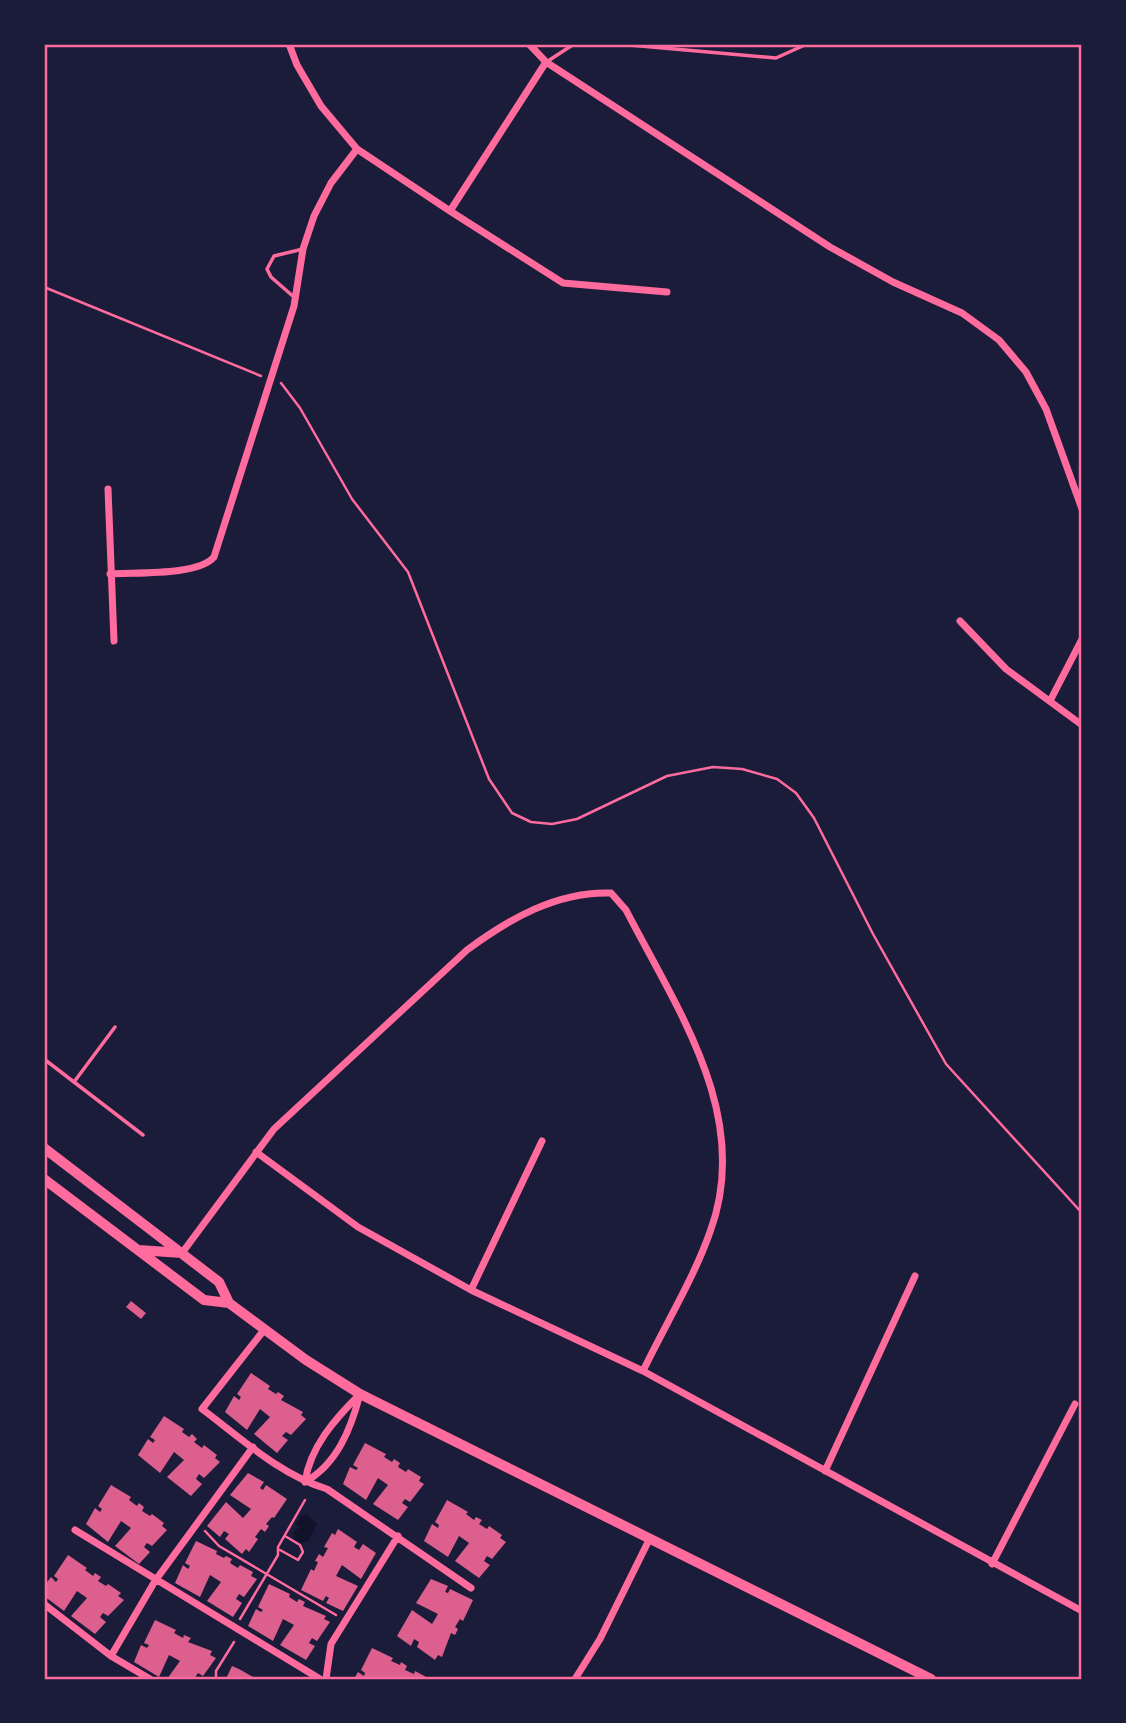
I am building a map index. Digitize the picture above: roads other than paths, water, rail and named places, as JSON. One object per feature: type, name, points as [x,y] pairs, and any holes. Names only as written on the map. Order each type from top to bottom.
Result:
[{"type":"main road","points":[[44,1148],[219,1282],[229,1303],[264,1331],[360,1394],[931,1679]]},
{"type":"main road","points":[[44,1179],[204,1300],[229,1303]]},
{"type":"main road","points":[[137,1250],[182,1253]]},
{"type":"street","points":[[289,44],[297,65],[321,106],[357,149],[450,211],[563,283],[667,292]]},
{"type":"street","points":[[529,44],[546,62],[830,247],[893,282],[962,313],[999,340],[1026,372],[1046,409],[1082,509]]},
{"type":"street","points":[[450,211],[546,62]]},
{"type":"street","points":[[110,574],[193,569],[208,564],[214,557],[296,298],[303,249],[314,216],[331,183],[357,149]]},
{"type":"street","points":[[108,489],[114,641]]},
{"type":"street","points":[[960,621],[1006,668],[1082,725]]},
{"type":"street","points":[[1050,701],[1082,639]]},
{"type":"street","points":[[182,1253],[256,1152],[295,1108],[467,950],[494,930],[534,908],[588,892],[611,893],[626,910],[707,1071],[718,1108],[724,1163],[718,1208],[710,1234],[643,1371]]},
{"type":"street","points":[[471,1290],[542,1141]]},
{"type":"street","points":[[256,1152],[358,1227],[471,1290],[643,1371],[1082,1611]]},
{"type":"street","points":[[825,1471],[915,1276]]},
{"type":"street","points":[[264,1331],[202,1409],[305,1482],[327,1489],[471,1588]]},
{"type":"street","points":[[305,1482],[308,1463],[336,1418],[360,1394]]},
{"type":"street","points":[[305,1482],[322,1472],[352,1426],[360,1394]]},
{"type":"street","points":[[992,1564],[1075,1404]]},
{"type":"street","points":[[111,1656],[155,1581],[253,1447]]},
{"type":"street","points":[[75,1530],[320,1679]]},
{"type":"street","points":[[326,1679],[331,1644],[398,1536]]},
{"type":"street","points":[[575,1679],[600,1639],[650,1538]]},
{"type":"street","points":[[44,1604],[111,1656],[150,1679]]},
{"type":"lane","points":[[546,62],[574,44]]},
{"type":"lane","points":[[618,44],[776,58],[795,47],[807,44]]},
{"type":"lane","points":[[296,298],[271,277],[267,269],[274,256],[303,249]]},
{"type":"lane","points":[[74,1082],[115,1027]]},
{"type":"lane","points":[[44,1059],[143,1135]]}]
